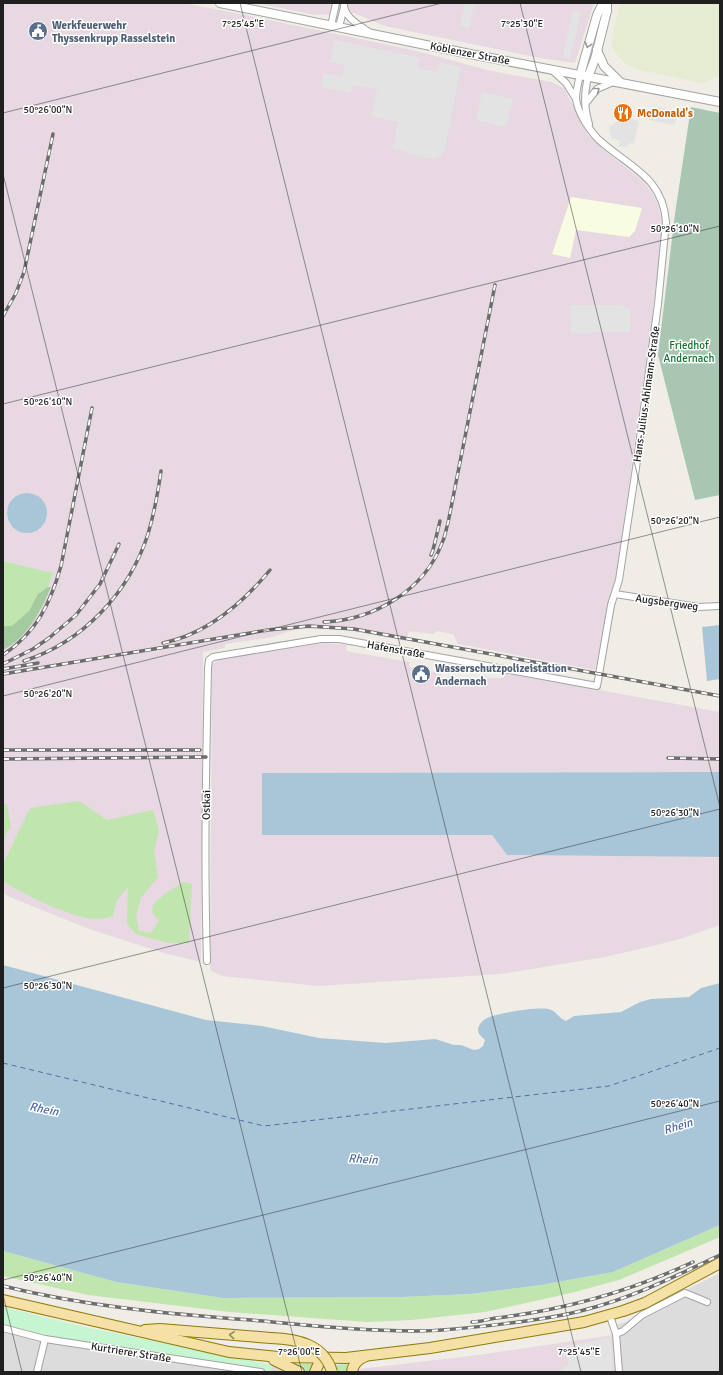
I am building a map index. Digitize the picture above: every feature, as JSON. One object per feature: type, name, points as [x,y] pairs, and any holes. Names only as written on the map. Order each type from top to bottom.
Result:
[{"type":"main road","points":[[3,1300],[229,1352],[263,1356],[325,1358],[368,1356],[514,1335],[610,1316],[653,1300],[720,1263]]},
{"type":"main road","points":[[136,1330],[160,1328],[293,1340],[310,1345],[324,1356],[332,1372]]},
{"type":"main road","points":[[263,1356],[285,1364],[299,1372]]},
{"type":"main road","points":[[352,1372],[356,1362],[368,1356]]},
{"type":"main road","points":[[315,1372],[325,1358]]},
{"type":"street","name":"Koblenzer Straße","points":[[220,3],[552,70],[720,102]]},
{"type":"street","points":[[335,26],[336,3]]},
{"type":"street","points":[[580,75],[597,15],[603,3]]},
{"type":"street","points":[[590,130],[585,105],[585,92],[608,3]]},
{"type":"street","points":[[335,26],[344,5]]},
{"type":"street","points":[[344,5],[350,18],[370,33]]},
{"type":"street","points":[[585,105],[590,96],[597,89],[619,82],[605,68],[597,50]]},
{"type":"street","name":"Hans-Julius-Ahlmann-Straße","points":[[552,70],[566,83],[576,99],[580,114],[590,130],[652,183],[661,200],[666,222],[658,304],[628,528],[597,686]]},
{"type":"street","name":"Hans-Julius-Ahlmann-Straße","points":[[576,99],[580,75]]},
{"type":"street","name":"Augsbergweg","points":[[614,594],[698,607],[720,606]]},
{"type":"street","name":"Hafenstraße","points":[[218,655],[321,639],[339,639],[597,686]]},
{"type":"street","name":"Ostkai","points":[[207,961],[205,835],[208,668],[209,660],[218,655]]},
{"type":"street","points":[[616,1334],[623,1331],[642,1315],[685,1293],[707,1302]]},
{"type":"street","points":[[610,1316],[616,1334],[619,1372]]},
{"type":"street","name":"Kurtrierer Straße","points":[[3,1328],[45,1339],[261,1372]]},
{"type":"street","points":[[37,1372],[45,1339]]},
{"type":"shaded area","points":[[3,3],[183,3],[413,50],[491,71],[551,82],[564,88],[588,135],[606,152],[643,181],[654,196],[661,218],[662,231],[650,336],[616,577],[611,592],[595,670],[458,644],[453,634],[437,631],[434,634],[409,631],[406,641],[345,630],[301,629],[272,637],[225,644],[225,648],[203,652],[201,962],[164,953],[89,929],[3,893],[3,626],[52,573],[3,561]],"holes":[[[7,508],[46,519],[38,530],[10,525],[7,517]]]},
{"type":"shaded area","points":[[256,3],[594,3],[575,63],[540,58],[385,26],[354,13],[316,15]]},
{"type":"shaded area","points":[[465,3],[474,3],[470,27],[460,26]]},
{"type":"shaded area","points":[[620,3],[720,3],[720,76],[702,83],[636,69],[626,64],[616,53],[612,45],[613,33]]},
{"type":"shaded area","points":[[573,10],[581,12],[570,59],[563,57]]},
{"type":"shaded area","points":[[335,40],[420,58],[418,68],[437,72],[440,62],[461,67],[445,149],[442,155],[431,159],[407,154],[407,152],[393,149],[398,122],[372,116],[377,89],[352,85],[351,93],[321,87],[324,73],[342,77],[345,65],[330,62]]},
{"type":"shaded area","points":[[482,92],[513,99],[506,127],[476,120]]},
{"type":"shaded area","points":[[651,106],[678,111],[675,125],[648,120]]},
{"type":"shaded area","points":[[622,118],[639,121],[634,144],[629,143],[627,147],[619,146],[620,141],[611,138],[609,127]]},
{"type":"shaded area","points":[[571,197],[642,208],[635,231],[629,237],[576,230],[570,258],[552,254]]},
{"type":"shaded area","points":[[570,305],[620,305],[630,309],[630,332],[571,333]]},
{"type":"shaded area","points":[[323,643],[347,645],[346,651],[410,662],[409,667],[441,673],[441,676],[451,685],[466,683],[469,678],[504,678],[505,673],[720,712],[720,772],[262,773],[262,835],[492,835],[507,855],[720,857],[720,925],[677,940],[605,957],[500,974],[318,986],[222,976],[211,971],[212,665],[219,659]]},
{"type":"shaded area","points":[[720,1273],[720,1372],[614,1372],[613,1335],[611,1327],[636,1318]]},
{"type":"shaded area","points":[[3,1324],[43,1336],[270,1371],[273,1365],[284,1372],[3,1372]]},
{"type":"shaded area","points":[[613,1335],[614,1372],[357,1372],[359,1369],[479,1355]]},
{"type":"shaded area","points":[[611,1338],[612,1372],[562,1372],[561,1368],[569,1365],[561,1347]]},
{"type":"green space","name":"Friedhof Andernach","points":[[691,107],[720,113],[720,495],[695,500],[658,355],[675,214]]},
{"type":"green space","points":[[3,561],[53,573],[48,587],[38,594],[29,611],[12,626],[3,626]]},
{"type":"green space","points":[[48,587],[51,587],[43,605],[32,623],[12,645],[3,650],[3,626],[12,626],[29,611],[38,594]]},
{"type":"green space","points":[[79,801],[107,820],[153,810],[159,830],[154,852],[158,877],[141,898],[136,915],[139,931],[151,933],[159,921],[152,912],[153,904],[166,893],[184,882],[192,884],[189,943],[168,943],[136,934],[127,924],[128,887],[117,900],[113,916],[98,919],[88,918],[63,911],[23,893],[3,881],[3,864],[30,808]]},
{"type":"green space","points":[[3,804],[7,804],[11,828],[7,831],[3,845]]},
{"type":"green space","points":[[720,1225],[720,1237],[619,1280],[571,1293],[485,1312],[412,1320],[367,1322],[230,1312],[88,1295],[3,1276],[3,1251],[116,1282],[223,1298],[402,1297],[471,1294],[541,1285],[613,1272]]},
{"type":"green space","points":[[3,1307],[89,1328],[273,1365],[270,1371],[43,1336],[3,1324]]},
{"type":"green space","points":[[293,1364],[316,1364],[313,1372],[305,1372]]},
{"type":"green space","points":[[352,1364],[350,1372],[336,1372],[334,1365]]},
{"type":"water","points":[[27,493],[35,495],[41,499],[45,505],[47,513],[45,521],[41,527],[35,531],[27,533],[19,531],[13,527],[9,521],[7,513],[9,505],[13,499],[19,495]]},
{"type":"water","points":[[720,625],[720,679],[707,681],[702,627]]},
{"type":"water","points":[[720,772],[720,857],[507,855],[492,835],[262,835],[262,773]]},
{"type":"water","name":"Rhein","points":[[3,965],[206,1020],[262,1026],[319,1038],[386,1043],[435,1039],[454,1045],[461,1045],[474,1050],[483,1046],[485,1040],[480,1035],[478,1030],[481,1023],[487,1018],[499,1014],[535,1009],[548,1009],[566,1021],[574,1016],[621,1012],[640,1002],[651,999],[689,997],[701,988],[720,983],[720,1225],[613,1272],[541,1285],[471,1294],[402,1297],[223,1298],[116,1282],[3,1251]]},
{"type":"ferry route","points":[[3,1063],[264,1126],[609,1086],[720,1048]]},
{"type":"railway","points":[[3,316],[16,293],[24,272],[53,134]]},
{"type":"railway","points":[[324,622],[361,616],[395,600],[410,589],[434,560],[443,541],[448,523],[495,285]]},
{"type":"railway","points":[[3,655],[25,637],[41,616],[57,580],[92,408]]},
{"type":"railway","points":[[24,661],[45,653],[66,641],[84,628],[116,595],[140,556],[148,534],[156,503],[161,471]]},
{"type":"railway","points":[[431,555],[440,521]]},
{"type":"railway","points":[[3,664],[33,649],[49,638],[76,615],[100,584],[119,544]]},
{"type":"railway","points":[[163,643],[179,639],[209,625],[235,606],[270,570]]},
{"type":"railway","points":[[3,674],[268,630],[309,626],[354,629],[720,696]]},
{"type":"railway","points":[[3,669],[38,663]]},
{"type":"railway","points":[[3,750],[200,750]]},
{"type":"railway","points":[[3,759],[206,757]]},
{"type":"railway","points":[[668,758],[720,759]]},
{"type":"railway","points":[[3,1286],[64,1299],[157,1312],[354,1329],[429,1331],[519,1322],[576,1312],[637,1293],[720,1255]]},
{"type":"railway","points":[[472,1322],[547,1310],[597,1298],[646,1282],[693,1262]]},
{"type":"place","name":"Werkfeuerwehr Thyssenkrupp Rasselstein","points":[[38,31]]},
{"type":"place","name":"McDonald's","points":[[623,113]]},
{"type":"place","name":"Wasserschutzpolizeistation Andernach","points":[[421,674]]}]
